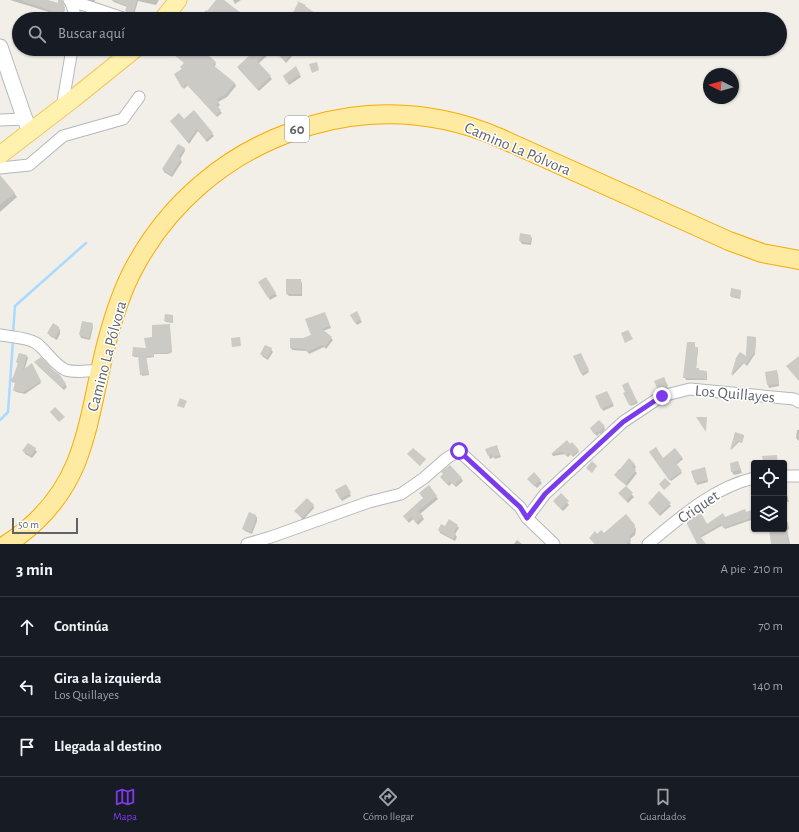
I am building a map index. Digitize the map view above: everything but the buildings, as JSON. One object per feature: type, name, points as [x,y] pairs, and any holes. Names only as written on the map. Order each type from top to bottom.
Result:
[{"type":"highway","name":"Camino La Pólvora","points":[[7,544],[40,518],[57,497],[71,475],[93,405],[100,370],[114,316],[133,269],[152,239],[180,203],[205,180],[221,168],[252,149],[300,128],[340,119],[370,115],[386,114],[443,119],[475,128],[500,138],[728,242],[762,253],[799,260]]},
{"type":"highway","name":"Camino La Pólvora","points":[[27,544],[57,514],[74,490],[84,471],[98,428],[113,359],[126,311],[140,278],[153,254],[184,216],[208,193],[246,165],[293,142],[331,132],[366,126],[407,125],[448,131],[477,139],[502,149],[733,253],[752,260],[799,269]]},
{"type":"main road","points":[[169,12],[178,0]]},
{"type":"main road","points":[[0,47],[27,125]]},
{"type":"main road","points":[[0,155],[27,125],[62,108],[126,56]]},
{"type":"street","points":[[70,0],[74,12]]},
{"type":"street","points":[[70,0],[105,12]]},
{"type":"street","points":[[62,108],[71,56]]},
{"type":"street","points":[[0,168],[29,165],[63,136],[123,119],[139,97]]},
{"type":"street","points":[[0,120],[27,125]]},
{"type":"street","points":[[0,335],[34,342],[59,365],[67,370],[100,370]]},
{"type":"street","name":"Los Quillayes","points":[[527,518],[545,494],[623,422],[662,396],[690,389],[797,398]]},
{"type":"street","points":[[247,544],[284,533],[369,502],[401,494],[424,478],[447,458],[459,451],[520,507],[527,518],[554,544]]},
{"type":"street","points":[[787,476],[799,476]]},
{"type":"street","name":"Criquet","points":[[648,544],[690,510],[707,499],[729,487],[751,479]]},
{"type":"waterway","points":[[13,333],[15,306],[86,243]]},
{"type":"waterway","points":[[0,420],[8,412],[13,340]]},
{"type":"route","points":[[459,451],[520,507],[527,518],[545,494],[623,422],[662,396]]}]
